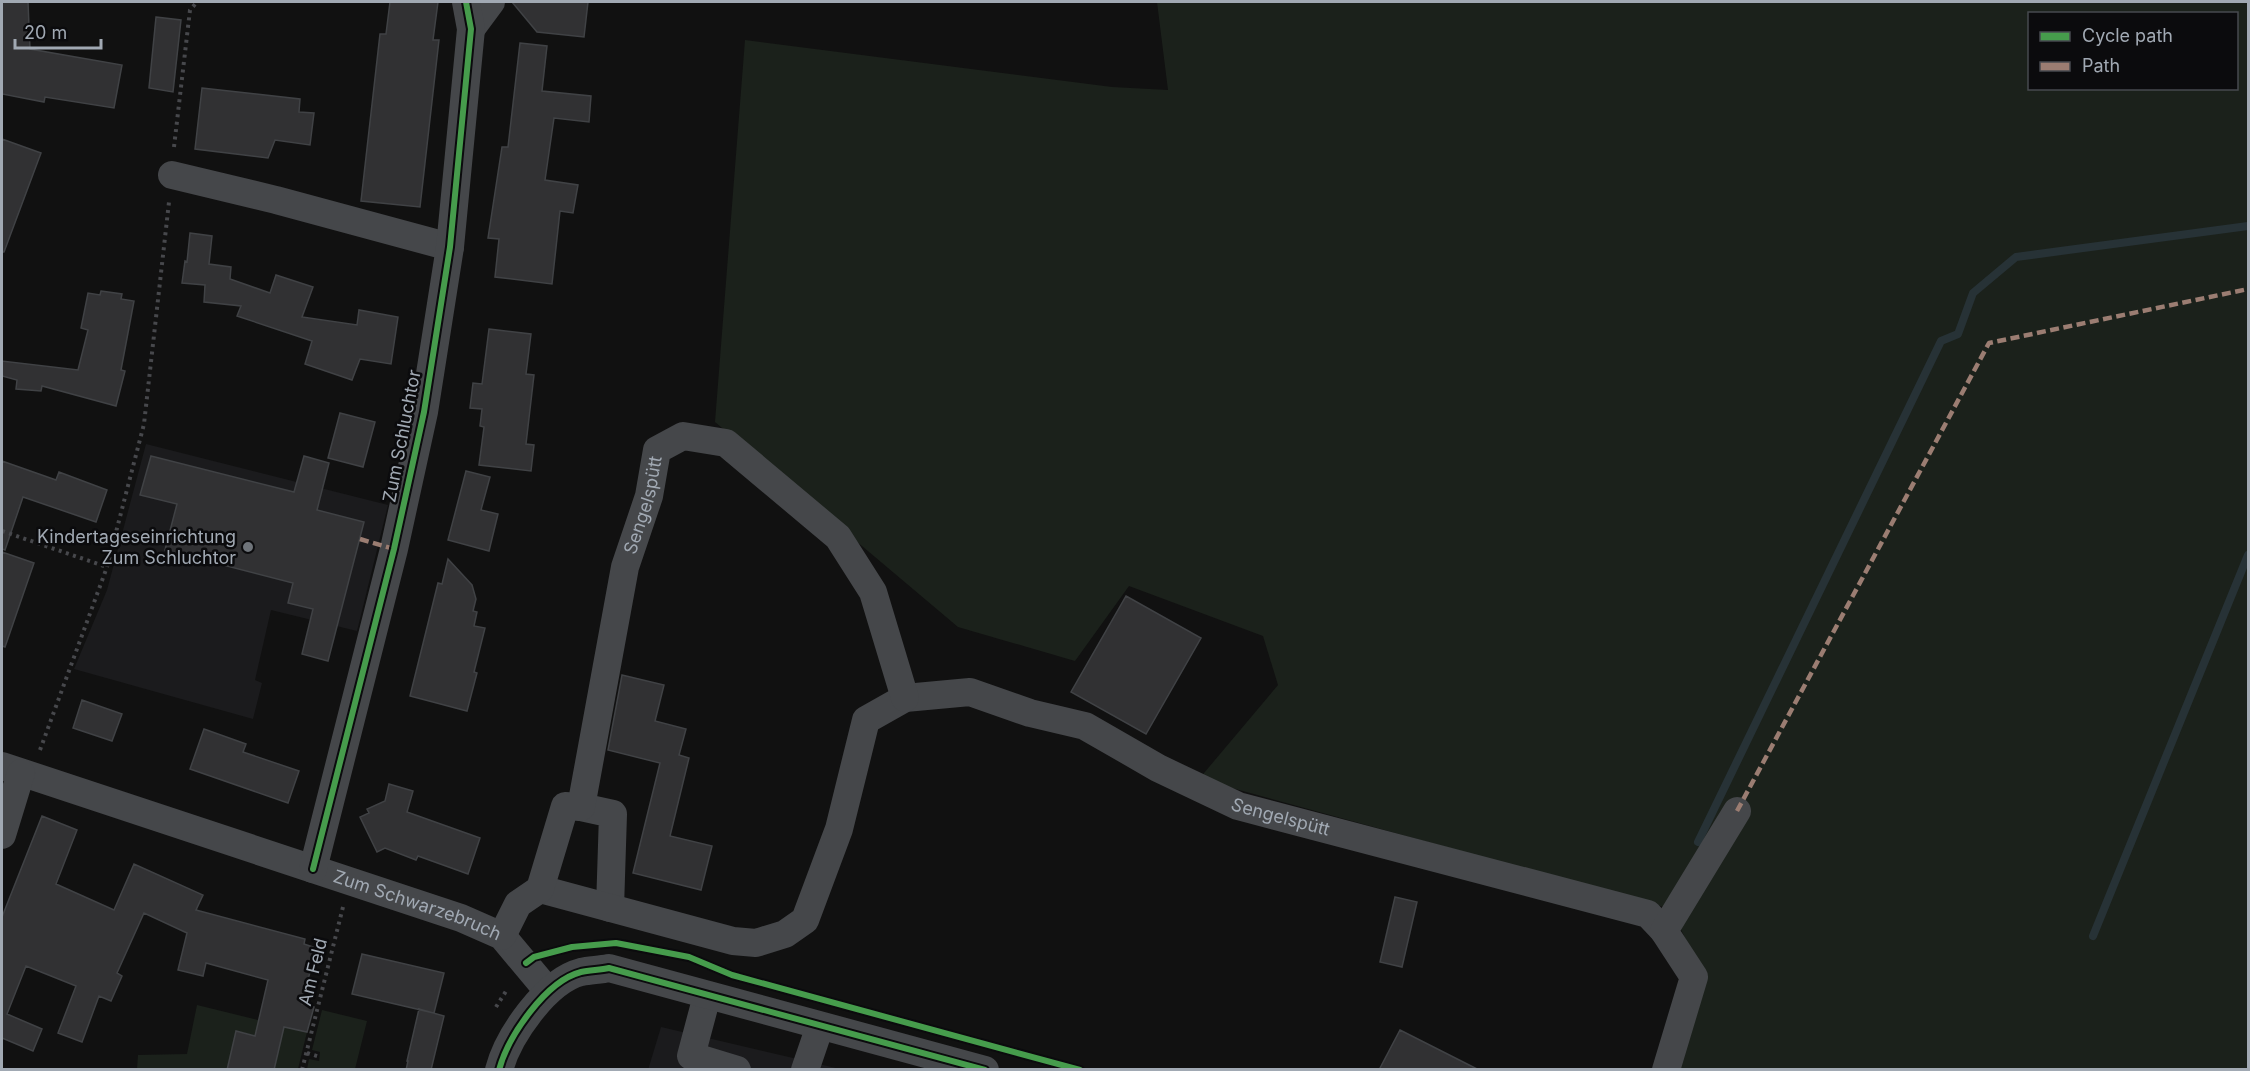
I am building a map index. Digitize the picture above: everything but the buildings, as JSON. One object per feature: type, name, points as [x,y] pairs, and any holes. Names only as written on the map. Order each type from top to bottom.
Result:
[{"type":"street","name":"Zum Schluchtor","points":[[313,869],[394,549],[424,412],[450,247],[471,29],[466,2]]},
{"type":"street","points":[[471,29],[491,2]]},
{"type":"street","points":[[172,175],[276,200],[450,247]]},
{"type":"street","name":"Sengelspütt","points":[[581,807],[625,567],[649,496],[657,450],[683,436],[726,443],[838,537],[873,591],[905,698]]},
{"type":"street","name":"Sengelspütt","points":[[540,889],[733,941],[756,943],[785,933],[805,920],[839,829],[866,720],[905,698],[970,692],[1030,712],[1085,726],[1158,768],[1238,806],[1648,914],[1664,931],[1694,977],[1666,1070]]},
{"type":"street","points":[[2,835],[18,772]]},
{"type":"street","name":"Zum Schwarzebruch","points":[[18,772],[461,918],[502,936],[548,991]]},
{"type":"street","points":[[502,936],[518,904],[540,889],[565,806],[613,814],[610,908]]},
{"type":"street","points":[[1664,931],[1737,811]]},
{"type":"street","points":[[499,1070],[519,1025],[548,991],[579,973],[609,969],[985,1070]]},
{"type":"street","points":[[707,996],[691,1056],[737,1070]]},
{"type":"street","points":[[805,1070],[820,1026]]},
{"type":"path","points":[[18,772],[107,567],[144,423],[181,76],[190,10],[197,2]]},
{"type":"path","points":[[2,531],[107,567]]},
{"type":"path","points":[[307,1053],[320,1057]]},
{"type":"shaded area","points":[[1157,2],[2248,2],[2248,1069],[1674,1069],[1702,973],[1671,909],[1199,779],[1278,685],[1263,636],[1129,586],[1075,661],[958,627],[715,422],[745,40],[1112,87],[1168,90]]},
{"type":"shaded area","name":"Kindertageseinrichtung Zum Schluchtor","points":[[146,444],[388,505],[357,631],[271,610],[255,680],[262,683],[253,719],[74,669],[107,590]]},
{"type":"shaded area","points":[[197,1005],[307,1032],[298,1069],[274,1069],[280,1042],[237,1031],[227,1069],[137,1069],[138,1055],[187,1054]]},
{"type":"shaded area","points":[[322,1010],[367,1021],[355,1069],[307,1069],[309,1059],[319,1061],[320,1052],[312,1050]]},
{"type":"shaded area","points":[[661,1027],[840,1069],[648,1070]]},
{"type":"waterway","points":[[1698,842],[1941,341],[1958,334],[1973,293],[2016,257],[2248,226]]},
{"type":"waterway","points":[[2093,936],[2248,555]]},
{"type":"marked path","points":[[1737,811],[1989,343],[2248,289]]},
{"type":"marked path","points":[[360,539],[394,549]]},
{"type":"cycle path","points":[[313,869],[394,549],[424,412],[450,247],[471,29],[466,2]]},
{"type":"cycle path","points":[[526,963],[534,957],[572,947],[616,943],[689,957],[732,975],[1080,1070]]},
{"type":"cycle path","points":[[499,1070],[520,1026],[542,998],[568,977],[581,972],[609,968],[985,1070]]},
{"type":"place","name":"Kindertageseinrichtung Zum Schluchtor","points":[[248,547]]}]
